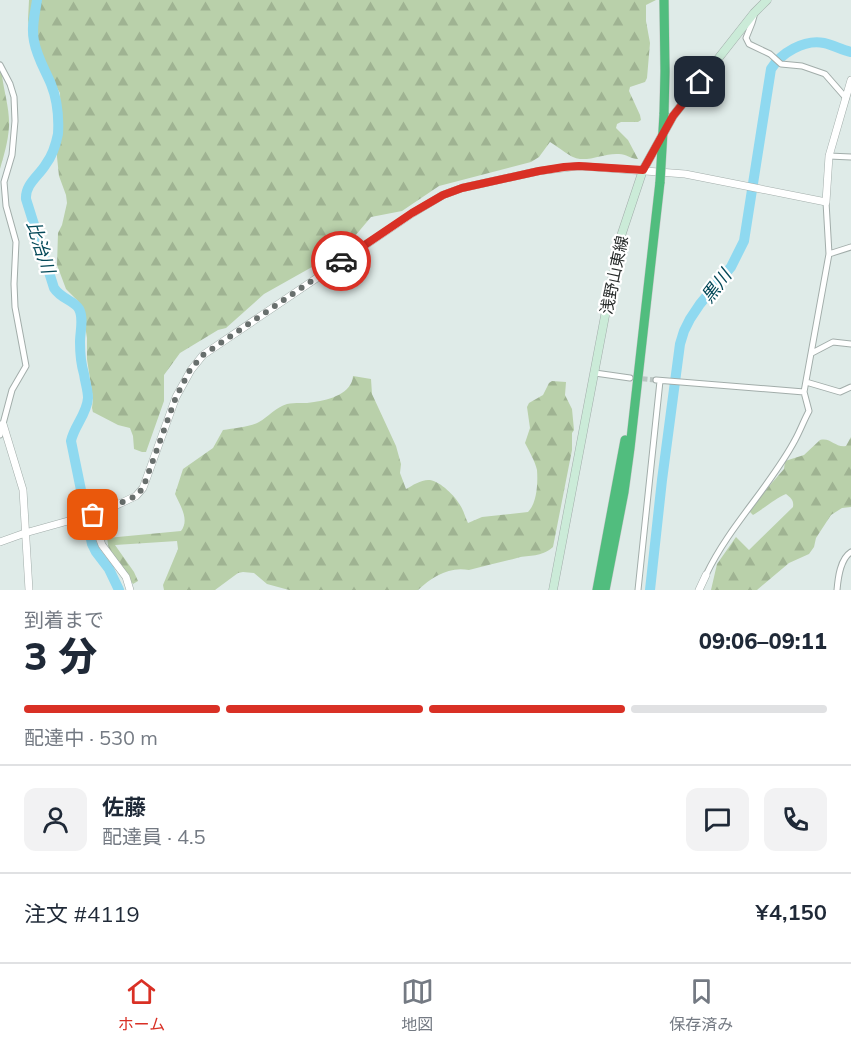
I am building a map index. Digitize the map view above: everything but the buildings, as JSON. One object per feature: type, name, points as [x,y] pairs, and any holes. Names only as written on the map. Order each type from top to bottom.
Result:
[{"type":"highway","points":[[605,590],[624,492],[660,182],[665,71],[663,0]]},
{"type":"highway","points":[[597,590],[641,349]]},
{"type":"main road","name":"浅野山東線","points":[[553,590],[619,242],[643,170],[673,116],[754,13],[767,0]]},
{"type":"street","points":[[754,13],[746,38],[749,44],[770,54],[781,64],[802,66],[825,74],[846,98]]},
{"type":"street","points":[[0,65],[14,97],[15,121],[12,155],[4,182],[6,206],[16,242],[15,307],[26,366],[12,390],[0,435]]},
{"type":"street","points":[[699,590],[712,563],[795,440],[809,411],[804,392],[829,254],[826,202],[828,156],[851,80]]},
{"type":"street","points":[[828,156],[851,157]]},
{"type":"street","points":[[0,542],[93,515],[136,496],[143,488],[176,397],[190,370],[203,355],[412,213],[443,195],[462,188],[539,171],[579,166],[685,174],[826,202]]},
{"type":"street","points":[[829,254],[851,247]]},
{"type":"street","points":[[812,352],[833,342],[851,344]]},
{"type":"street","points":[[595,373],[630,378]]},
{"type":"street","points":[[638,590],[658,380],[804,392]]},
{"type":"street","points":[[806,382],[840,392],[851,387]]},
{"type":"street","points":[[3,424],[23,490],[29,590]]},
{"type":"street","points":[[93,515],[102,545],[126,577],[130,590]]},
{"type":"street","points":[[837,590],[839,572],[847,555],[851,552]]},
{"type":"green space","points":[[29,0],[656,0],[646,5],[650,43],[647,78],[645,82],[630,87],[629,91],[641,120],[621,122],[616,128],[628,140],[638,159],[614,154],[580,159],[550,142],[539,157],[531,162],[439,186],[402,211],[371,217],[344,249],[264,294],[226,328],[218,330],[180,353],[164,375],[164,401],[146,452],[142,452],[134,449],[130,428],[118,425],[93,412],[92,408],[93,399],[83,313],[78,301],[66,289],[57,265],[58,233],[67,203],[59,176],[57,157],[57,144],[61,132],[60,93],[39,57],[30,34]]},
{"type":"green space","points":[[0,72],[9,121],[7,143],[0,169]]},
{"type":"green space","points":[[353,376],[371,379],[372,394],[396,446],[401,464],[400,473],[406,489],[424,480],[439,483],[458,501],[468,523],[482,517],[528,512],[531,508],[536,492],[537,470],[525,443],[530,428],[527,407],[529,403],[543,395],[552,381],[566,382],[565,395],[572,409],[574,430],[553,547],[540,554],[469,570],[448,571],[435,577],[418,590],[289,590],[267,584],[254,573],[243,572],[238,573],[215,590],[164,590],[163,585],[178,549],[177,541],[115,545],[134,572],[138,581],[133,584],[109,550],[107,538],[181,531],[185,522],[175,494],[183,469],[213,448],[223,430],[255,424],[287,404],[311,403],[339,395],[349,387]]},
{"type":"green space","points":[[851,437],[851,507],[842,508],[831,515],[809,554],[789,563],[757,590],[711,590],[717,564],[736,537],[749,550],[793,507],[792,499],[786,494],[753,515],[750,512],[751,507],[784,469],[785,461],[804,455],[820,440],[824,439],[846,446]]},
{"type":"waterway","name":"比治川","points":[[37,0],[33,36],[39,58],[55,96],[58,134],[50,157],[30,184],[26,199],[54,288],[60,295],[77,306],[82,321],[80,354],[88,398],[71,441],[92,544],[109,569],[119,590]]},
{"type":"waterway","name":"黒川","points":[[650,590],[680,344],[690,319],[731,267],[744,241],[771,69],[794,48],[809,43],[824,43],[851,52]]},
{"type":"tunnel","points":[[635,378],[656,380]]},
{"type":"way so far","points":[[93,515],[136,496],[143,488],[176,397],[190,370],[203,355],[341,261]]},
{"type":"route","points":[[341,261],[412,213],[443,195],[462,188],[564,167],[643,170],[673,116],[700,82]]}]
